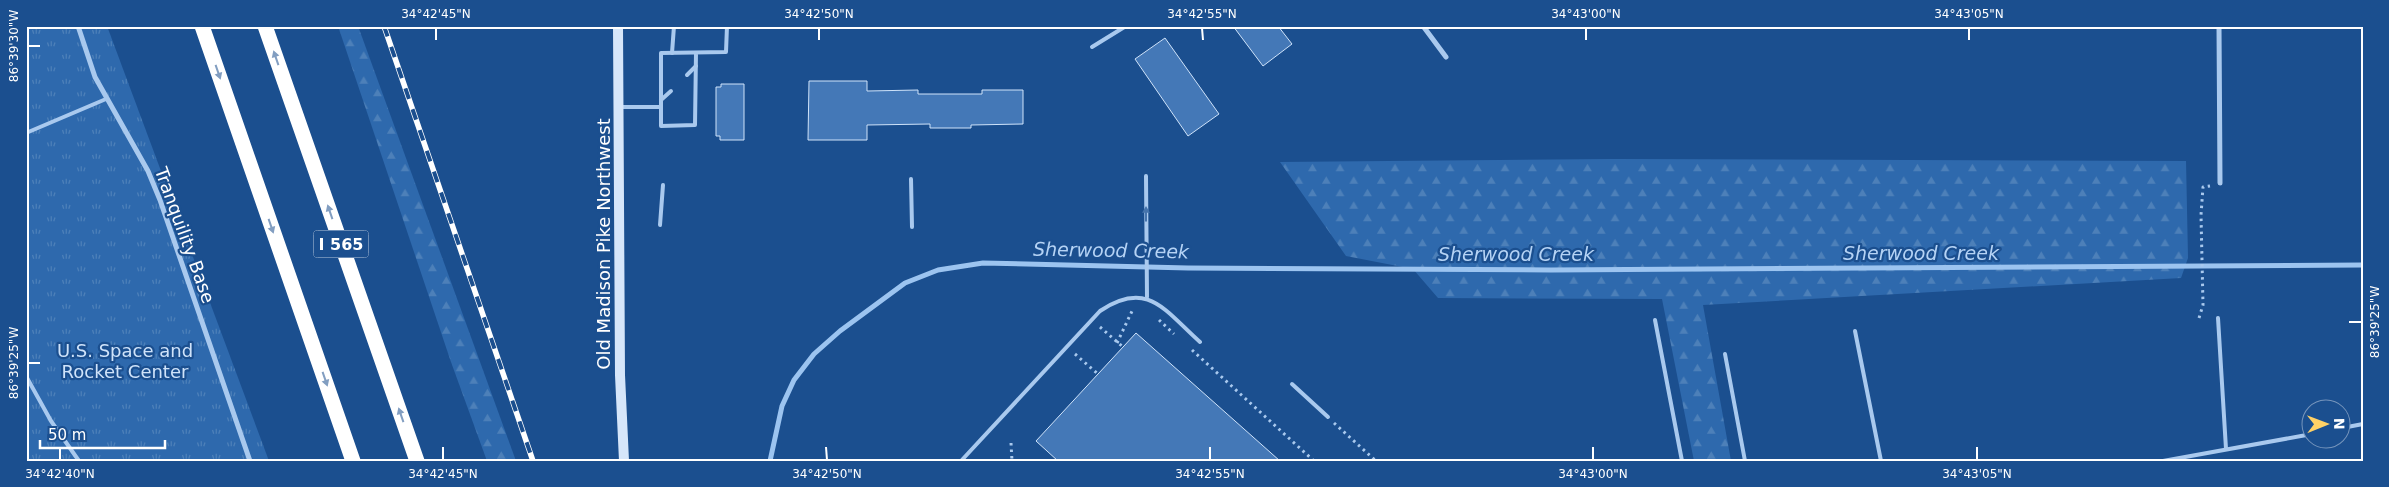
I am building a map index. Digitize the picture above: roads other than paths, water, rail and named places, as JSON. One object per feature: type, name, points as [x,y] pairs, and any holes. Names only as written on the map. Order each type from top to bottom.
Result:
[{"type":"highway","points":[[202,26],[353,461]]},
{"type":"highway","name":"I 565","points":[[265,26],[417,461]]},
{"type":"main road","name":"Old Madison Pike Northwest","points":[[618,26],[620,385],[624,461]]},
{"type":"street","name":"Tranquility Base","points":[[78,26],[95,77],[148,171],[160,200],[250,461]]},
{"type":"street","points":[[1423,26],[1446,57]]},
{"type":"street","points":[[2219,26],[2220,183]]},
{"type":"lane","points":[[672,53],[674,26]]},
{"type":"lane","points":[[696,52],[696,125],[661,126],[661,53],[696,52],[726,52],[727,26]]},
{"type":"lane","points":[[1092,47],[1126,26]]},
{"type":"lane","points":[[687,75],[696,66]]},
{"type":"lane","points":[[661,100],[671,91]]},
{"type":"lane","points":[[26,133],[106,99]]},
{"type":"lane","points":[[618,107],[661,107]]},
{"type":"lane","points":[[1146,176],[1147,297]]},
{"type":"lane","points":[[912,179],[912,226]]},
{"type":"lane","points":[[660,225],[663,185]]},
{"type":"lane","points":[[961,461],[1100,310],[1112,302],[1136,296],[1147,297],[1156,302],[1200,342]]},
{"type":"lane","points":[[2218,318],[2226,449]]},
{"type":"lane","points":[[1655,320],[1682,461]]},
{"type":"lane","points":[[1855,331],[1881,461]]},
{"type":"lane","points":[[1725,354],[1745,461]]},
{"type":"lane","points":[[26,376],[51,421],[79,461]]},
{"type":"lane","points":[[1292,384],[1328,417]]},
{"type":"lane","points":[[2163,461],[2302,436]]},
{"type":"waterway","name":"Sherwood Creek","points":[[770,461],[782,406],[794,380],[814,354],[840,331],[905,283],[938,270],[983,263],[1188,268],[1551,270],[2363,265]]},
{"type":"railway","points":[[384,26],[533,461]]},
{"type":"park label","name":"U.S. Space and Rocket Center","points":[[125,360]]}]
